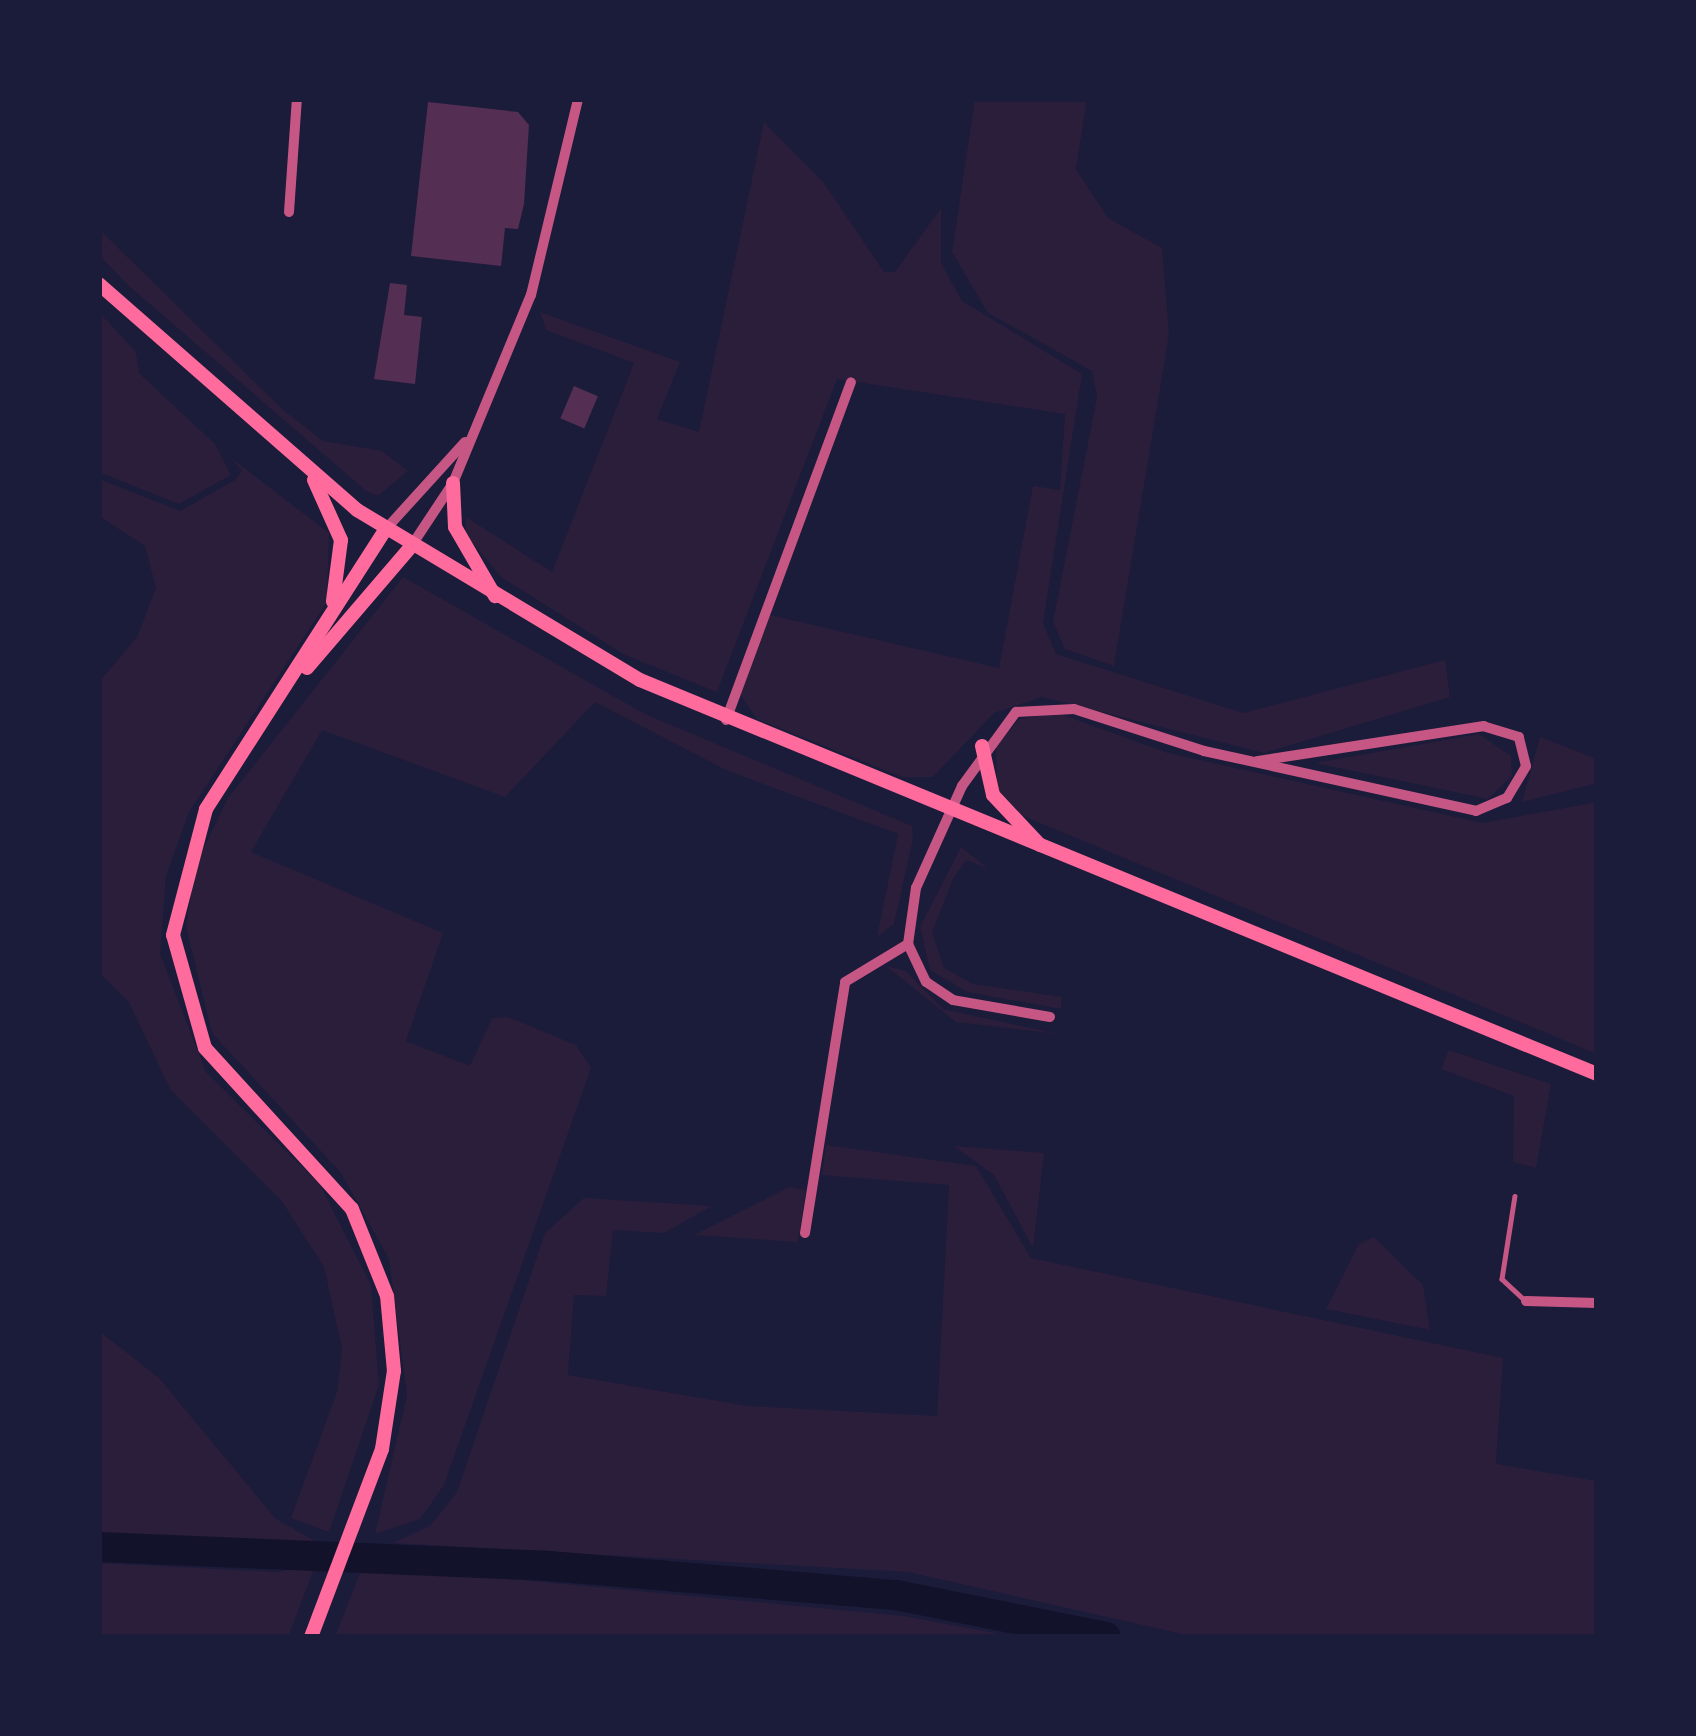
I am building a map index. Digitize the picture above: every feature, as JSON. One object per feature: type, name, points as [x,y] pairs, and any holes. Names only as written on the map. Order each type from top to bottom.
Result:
[{"type":"main road","points":[[99,284],[312,476],[410,548],[498,600],[726,719],[1597,1074]]},
{"type":"main road","points":[[312,476],[341,540],[330,614]]},
{"type":"main road","points":[[453,483],[455,527],[498,600]]},
{"type":"main road","points":[[292,685],[330,614],[385,530]]},
{"type":"main road","points":[[311,1637],[363,1498],[392,1402],[376,1258],[332,1183],[205,1048],[173,935],[206,809],[292,685],[410,548]]},
{"type":"main road","points":[[982,746],[993,795],[1048,853]]},
{"type":"street","points":[[289,212],[297,99]]},
{"type":"street","points":[[410,548],[453,483],[531,295],[578,99]]},
{"type":"street","points":[[726,719],[851,382]]},
{"type":"street","points":[[385,530],[467,440]]},
{"type":"street","points":[[1050,1017],[952,1000],[926,982],[908,944],[916,888],[982,746],[1033,706],[1257,761],[1476,811],[1507,798],[1526,766],[1519,737],[1484,727],[1257,761]]},
{"type":"street","points":[[806,1233],[845,982],[908,944]]},
{"type":"street","points":[[1526,1301],[1597,1303]]},
{"type":"lane","points":[[1515,1196],[1502,1279],[1526,1301]]},
{"type":"shaded area","points":[[975,99],[1087,99],[1076,169],[1108,218],[1162,248],[1169,334],[1114,666],[1065,649],[1053,622],[1097,397],[1092,371],[988,313],[952,252]]},
{"type":"shaded area","points":[[764,122],[824,183],[884,272],[895,272],[941,208],[941,263],[962,301],[1082,374],[1043,623],[1056,654],[1243,713],[1445,660],[1450,697],[1264,753],[1042,697],[994,713],[933,777],[902,777],[757,719],[738,691],[770,615],[999,668],[1033,486],[1060,490],[1065,414],[837,379],[717,692],[625,655],[501,577],[466,535],[466,517],[552,572],[634,363],[546,330],[540,312],[680,362],[657,419],[699,432]]},
{"type":"shaded area","points":[[99,229],[282,409],[323,441],[382,451],[408,471],[378,496],[366,491],[128,285],[99,255]]},
{"type":"shaded area","points":[[99,312],[136,352],[139,373],[215,444],[231,475],[179,504],[99,472]]},
{"type":"shaded area","points":[[230,457],[329,533],[327,602],[189,812],[166,876],[160,954],[206,1072],[320,1185],[371,1285],[379,1385],[329,1532],[291,1518],[337,1392],[342,1349],[324,1267],[281,1200],[170,1089],[129,1002],[99,973],[99,682],[137,637],[156,588],[145,546],[99,516],[99,479],[180,511],[235,480],[242,471]]},
{"type":"shaded area","points":[[403,577],[645,714],[912,826],[913,839],[894,924],[877,937],[898,834],[726,770],[595,702],[505,797],[322,730],[251,852],[443,933],[406,1041],[470,1066],[492,1018],[508,1017],[576,1045],[591,1068],[444,1485],[420,1519],[375,1534],[407,1395],[389,1259],[341,1173],[212,1033],[186,927],[196,864],[228,798]]},
{"type":"shaded area","points":[[1058,713],[1168,753],[1483,823],[1597,802],[1597,1054],[1016,813],[997,790],[996,746],[1019,719]]},
{"type":"shaded area","points":[[1479,734],[1511,756],[1512,776],[1488,799],[1315,763]]},
{"type":"shaded area","points":[[1540,737],[1597,759],[1597,783],[1522,802]]},
{"type":"shaded area","points":[[961,847],[989,869],[966,860],[953,879],[932,933],[944,968],[973,984],[1062,997],[1061,1009],[967,992],[930,970],[920,927]]},
{"type":"shaded area","points":[[886,966],[906,971],[943,1009],[1058,1034],[956,1022]]},
{"type":"shaded area","points":[[1449,1050],[1551,1084],[1536,1168],[1513,1162],[1514,1096],[1441,1069]]},
{"type":"shaded area","points":[[826,1145],[976,1166],[1031,1258],[1503,1358],[1496,1464],[1597,1481],[1597,1637],[1196,1637],[908,1572],[393,1543],[431,1525],[457,1492],[545,1233],[584,1198],[712,1206],[664,1233],[613,1230],[606,1296],[574,1295],[568,1375],[747,1406],[937,1416],[949,1185],[822,1175]]},
{"type":"shaded area","points":[[954,1146],[1044,1153],[1033,1248],[994,1175]]},
{"type":"shaded area","points":[[789,1187],[806,1190],[798,1242],[694,1235]]},
{"type":"shaded area","points":[[1374,1237],[1423,1285],[1430,1330],[1326,1309],[1359,1244]]},
{"type":"shaded area","points":[[99,1331],[159,1378],[275,1518],[316,1542],[99,1534]]},
{"type":"shaded area","points":[[99,1563],[277,1572],[316,1564],[288,1637],[99,1637]]},
{"type":"shaded area","points":[[363,1565],[904,1616],[1016,1637],[335,1637]]},
{"type":"building","points":[[428,102],[518,112],[529,125],[524,204],[518,229],[505,228],[501,266],[411,256]]},
{"type":"building","points":[[390,283],[407,285],[404,315],[422,317],[415,384],[374,379]]},
{"type":"building","points":[[574,386],[598,396],[584,428],[560,418]]},
{"type":"waterway","points":[[99,1547],[549,1566],[896,1595],[1106,1637]]}]
